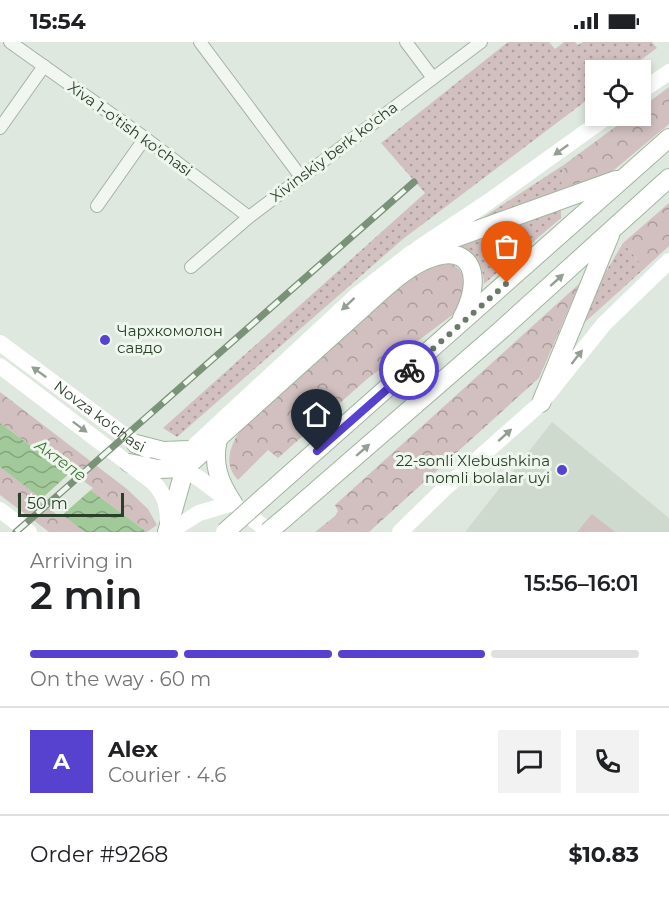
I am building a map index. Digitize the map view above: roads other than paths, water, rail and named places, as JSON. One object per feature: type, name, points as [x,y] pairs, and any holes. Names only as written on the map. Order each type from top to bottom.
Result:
[{"type":"main road","points":[[225,532],[669,138]]},
{"type":"main road","points":[[410,254],[623,178]]},
{"type":"main road","points":[[269,532],[500,332],[669,178]]},
{"type":"main road","points":[[541,403],[613,228]]},
{"type":"main road","points":[[129,463],[161,470],[184,468],[373,298],[423,261],[448,255],[463,258],[470,264],[473,274],[473,293],[457,328]]},
{"type":"main road","points":[[218,439],[214,456],[216,468],[233,503]]},
{"type":"main road","points":[[136,444],[163,451],[190,450],[167,532]]},
{"type":"street","name":"Xiva 1-o'tish ko'chasi","points":[[10,42],[145,138],[249,217]]},
{"type":"street","points":[[200,42],[301,177]]},
{"type":"street","points":[[406,42],[433,78]]},
{"type":"street","name":"Xivinskiy berk ko'cha","points":[[191,267],[249,217],[481,42]]},
{"type":"street","points":[[0,128],[44,66]]},
{"type":"street","points":[[651,84],[669,72]]},
{"type":"street","points":[[190,450],[357,295],[410,254],[488,202],[594,126]]},
{"type":"street","points":[[97,206],[145,138]]},
{"type":"street","points":[[400,532],[444,489],[541,403],[604,324],[669,261]]},
{"type":"street","name":"Novza ko'chasi","points":[[0,343],[136,444],[184,468],[269,532]]},
{"type":"street","name":"Novza ko'chasi","points":[[0,366],[154,483],[162,492],[167,508],[167,532]]},
{"type":"street","points":[[167,532],[199,513],[233,503]]},
{"type":"street","points":[[0,510],[29,532]]},
{"type":"street","points":[[0,522],[13,532]]},
{"type":"water","points":[[0,423],[147,532],[85,532],[0,467]]},
{"type":"railway","points":[[16,532],[414,182]]},
{"type":"place","name":"Чархкомолон савдо","points":[[105,340]]},
{"type":"place","name":"22-sonli Xlebushkina nomli bolalar uyi","points":[[562,470]]},
{"type":"water label","name":"Актепе","points":[[61,460]]}]
